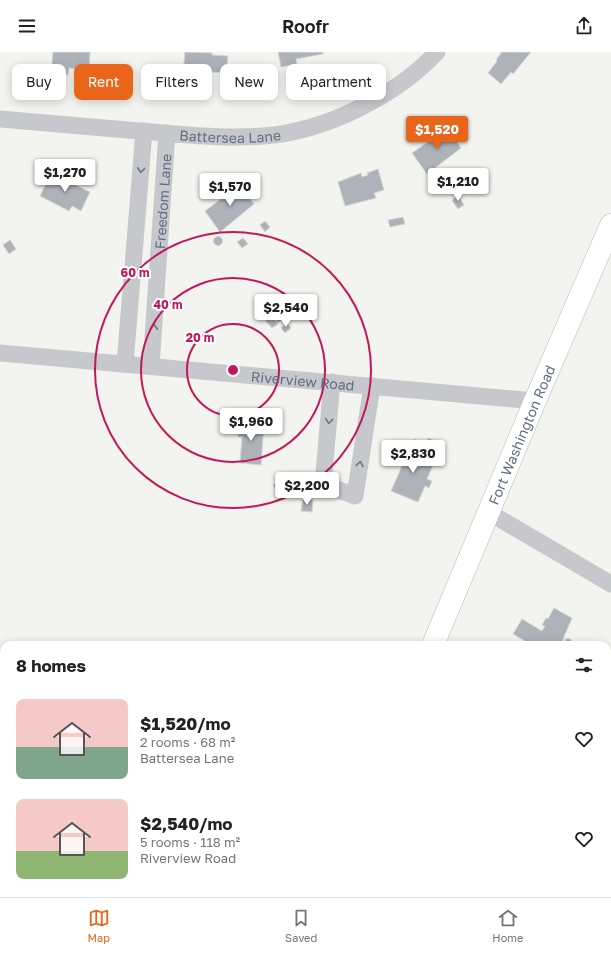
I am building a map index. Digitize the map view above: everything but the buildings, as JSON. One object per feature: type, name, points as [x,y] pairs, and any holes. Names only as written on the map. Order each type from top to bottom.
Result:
[{"type":"main road","name":"Fort Washington Road","points":[[435,641],[535,400],[611,225]]},
{"type":"street","name":"Battersea Lane","points":[[0,119],[202,136],[263,136],[302,129],[324,123],[347,114],[379,97],[413,74],[437,52]]},
{"type":"street","name":"Freedom Lane","points":[[126,364],[144,131]]},
{"type":"street","name":"Freedom Lane","points":[[151,366],[167,133]]},
{"type":"street","name":"Riverview Road","points":[[0,353],[535,400]]},
{"type":"street","points":[[332,382],[323,484],[355,496],[372,386]]},
{"type":"street","points":[[488,512],[611,584]]}]
